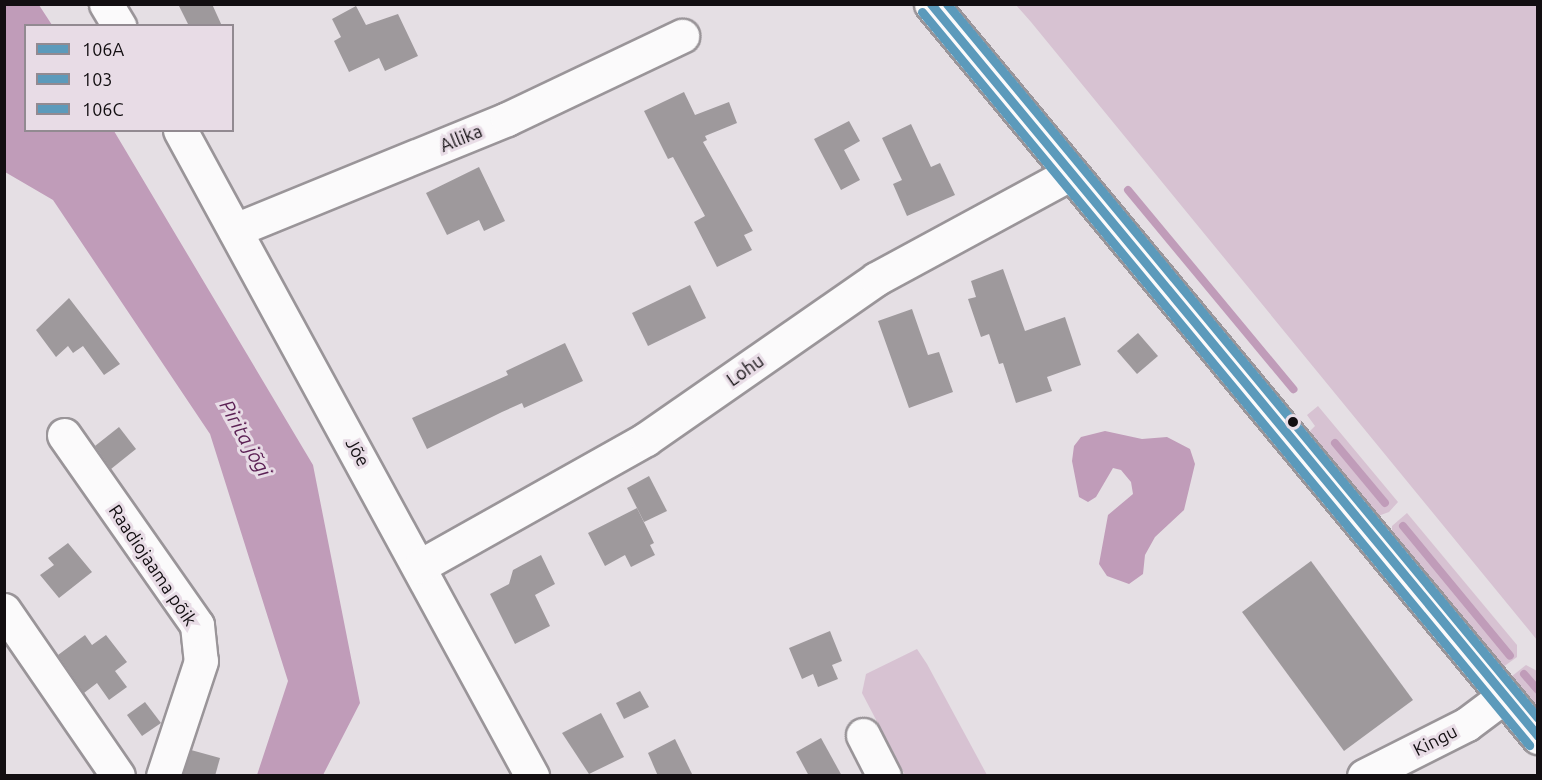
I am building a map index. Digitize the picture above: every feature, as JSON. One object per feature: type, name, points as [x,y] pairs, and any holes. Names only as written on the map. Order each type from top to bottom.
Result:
[{"type":"street","points":[[106,4],[118,24]]},
{"type":"street","points":[[931,4],[1069,174],[1538,737]]},
{"type":"street","name":"Allika","points":[[235,230],[507,119],[682,36]]},
{"type":"street","name":"Jõe","points":[[181,132],[420,566],[532,776]]},
{"type":"street","name":"Lohu","points":[[420,566],[646,439],[876,279],[1069,174]]},
{"type":"street","name":"Raadiojaama põik","points":[[64,435],[197,625],[201,661],[163,776]]},
{"type":"street","points":[[4,610],[118,776]]},
{"type":"street","name":"Kingu","points":[[1364,776],[1467,724],[1503,697]]},
{"type":"street","points":[[863,735],[884,776]]},
{"type":"shaded area","points":[[1016,5],[1537,5],[1537,640],[1031,22]]},
{"type":"shaded area","points":[[1318,406],[1398,502],[1389,512],[1378,516],[1370,513],[1310,431],[1315,426],[1307,415]]},
{"type":"shaded area","points":[[1407,513],[1517,645],[1517,657],[1499,670],[1392,535],[1392,526]]},
{"type":"shaded area","points":[[917,649],[987,775],[905,775],[862,693],[866,674]]},
{"type":"shaded area","points":[[1526,665],[1537,671],[1537,717],[1507,680]]},
{"type":"water","name":"Pirita jõgi","points":[[4,5],[39,5],[51,24],[24,24],[24,132],[115,132],[313,465],[360,703],[323,775],[257,775],[288,681],[210,434],[53,200],[5,172]]},
{"type":"water","points":[[1105,431],[1142,439],[1167,437],[1190,449],[1195,464],[1184,510],[1155,537],[1145,555],[1143,574],[1129,584],[1107,576],[1099,564],[1108,515],[1133,494],[1131,482],[1121,470],[1113,468],[1096,497],[1088,502],[1079,497],[1072,461],[1074,446],[1081,437]]},
{"type":"building","points":[[178,4],[212,4],[221,24],[188,24]]},
{"type":"building","points":[[356,6],[366,25],[398,14],[418,56],[385,71],[379,58],[349,72],[334,41],[341,37],[332,19]]},
{"type":"building","points":[[684,92],[695,115],[729,102],[737,123],[705,136],[707,140],[703,142],[753,231],[744,235],[752,250],[717,267],[694,222],[705,216],[673,157],[668,159],[644,111]]},
{"type":"building","points":[[849,121],[860,141],[844,150],[860,180],[841,190],[814,139]]},
{"type":"building","points":[[911,124],[931,167],[940,163],[955,195],[907,216],[893,184],[902,180],[882,138]]},
{"type":"building","points":[[479,167],[505,221],[484,231],[479,220],[447,235],[426,193]]},
{"type":"building","points":[[1003,269],[1025,331],[1065,317],[1081,365],[1047,377],[1052,391],[1016,403],[1003,363],[999,364],[989,334],[981,337],[968,299],[976,297],[971,281]]},
{"type":"building","points":[[690,285],[706,318],[648,346],[632,313]]},
{"type":"building","points":[[69,298],[120,364],[104,375],[83,346],[73,353],[68,346],[56,357],[36,330]]},
{"type":"building","points":[[912,309],[928,355],[939,352],[953,392],[909,408],[878,321]]},
{"type":"building","points":[[1138,333],[1158,356],[1137,374],[1117,351]]},
{"type":"building","points":[[565,343],[583,381],[524,408],[522,403],[427,449],[412,418],[508,375],[506,371]]},
{"type":"building","points":[[119,427],[136,449],[111,469],[95,446]]},
{"type":"building","points":[[649,476],[667,511],[644,522],[627,488]]},
{"type":"building","points":[[637,508],[654,543],[650,545],[655,555],[631,567],[625,555],[605,566],[588,533]]},
{"type":"building","points":[[68,543],[92,572],[59,598],[40,575],[54,565],[48,558]]},
{"type":"building","points":[[541,555],[555,584],[535,595],[550,626],[515,644],[490,594],[509,584],[513,570]]},
{"type":"building","points":[[1311,561],[1413,700],[1344,751],[1242,612]]},
{"type":"building","points":[[830,631],[842,661],[832,665],[838,679],[818,687],[813,674],[802,679],[789,648]]},
{"type":"building","points":[[85,635],[92,645],[106,635],[127,662],[115,671],[127,687],[109,700],[97,683],[84,693],[58,655]]},
{"type":"building","points":[[640,691],[649,707],[624,719],[616,703]]},
{"type":"building","points":[[145,702],[161,723],[142,736],[127,715]]},
{"type":"building","points":[[601,713],[624,757],[589,774],[562,733]]},
{"type":"building","points":[[821,738],[842,776],[809,776],[796,752]]},
{"type":"building","points":[[675,739],[693,776],[658,776],[648,753]]},
{"type":"building","points":[[191,750],[220,758],[215,776],[183,776]]},
{"type":"waterway","points":[[1128,190],[1293,389]]},
{"type":"waterway","points":[[1335,443],[1385,503]]},
{"type":"waterway","points":[[1403,526],[1510,656]]},
{"type":"waterway","points":[[1524,674],[1538,690]]},
{"type":"transit line","name":"106A","points":[[931,4],[1538,736]]},
{"type":"transit line","name":"106C","points":[[947,4],[1538,718]]},
{"type":"transit line","name":"103","points":[[922,12],[1529,745]]}]
